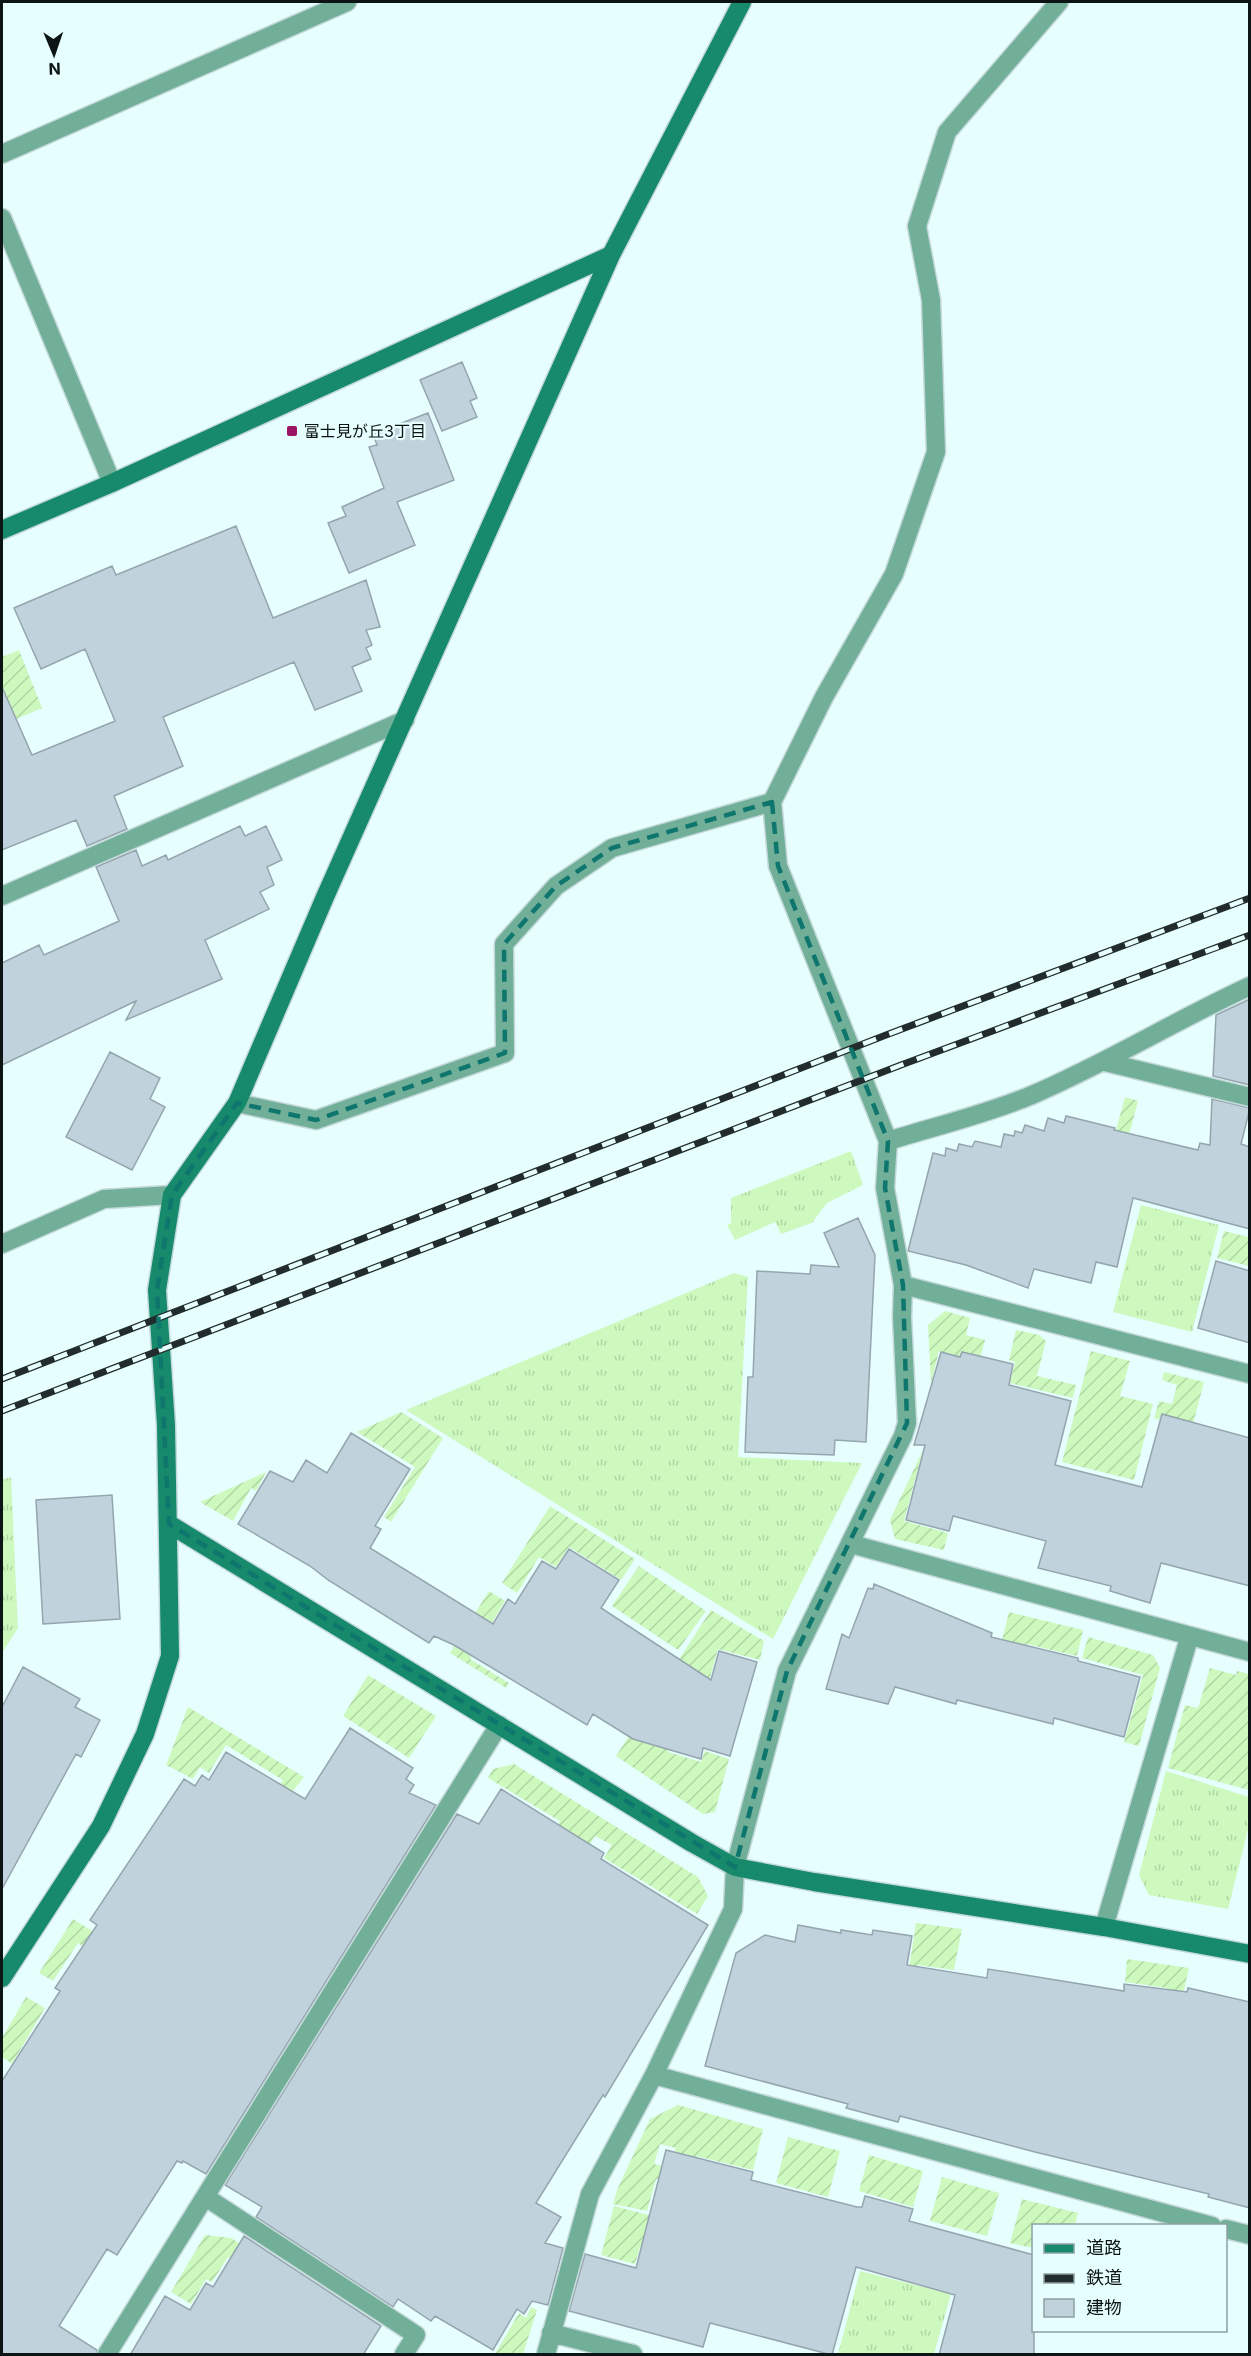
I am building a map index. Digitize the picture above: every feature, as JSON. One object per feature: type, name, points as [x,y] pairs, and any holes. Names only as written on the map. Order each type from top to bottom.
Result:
[{"type":"street","points":[[2,154],[347,2]]},
{"type":"street","points":[[2,1978],[101,1826],[145,1734],[170,1656],[166,1425],[157,1290],[172,1195],[237,1103],[611,255],[742,2]]},
{"type":"street","points":[[546,2355],[590,2194],[654,2075],[732,1909],[735,1867],[787,1671],[851,1544],[903,1436],[907,1423],[902,1317],[903,1285],[885,1188],[888,1141],[778,866],[772,802],[824,697],[894,574],[936,452],[931,300],[917,226],[947,132],[1059,2]]},
{"type":"street","points":[[2,218],[112,483]]},
{"type":"street","points":[[2,530],[112,483],[611,255]]},
{"type":"street","points":[[2,896],[405,720]]},
{"type":"street","points":[[237,1103],[316,1120],[505,1053],[504,944],[556,886],[612,848],[772,802]]},
{"type":"street","points":[[888,1141],[1030,1096],[1105,1062],[1191,1013],[1250,986]]},
{"type":"street","points":[[1105,1062],[1250,1097]]},
{"type":"street","points":[[2,1244],[104,1199],[172,1195]]},
{"type":"street","points":[[903,1285],[1250,1374]]},
{"type":"street","points":[[169,1524],[735,1867],[814,1882],[1104,1927],[1250,1954]]},
{"type":"street","points":[[851,1544],[1189,1638],[1250,1652]]},
{"type":"street","points":[[1104,1927],[1189,1638]]},
{"type":"street","points":[[107,2355],[207,2198],[499,1725]]},
{"type":"street","points":[[654,2075],[1205,2224]]},
{"type":"street","points":[[207,2198],[416,2335],[404,2355]]},
{"type":"street","points":[[1227,2229],[1250,2235]]},
{"type":"street","points":[[551,2333],[633,2355]]},
{"type":"highlighted area","points":[[772,802],[778,866],[888,1141],[885,1188],[903,1285],[907,1423],[787,1671],[735,1867],[169,1524],[157,1290],[172,1195],[237,1103],[316,1120],[505,1053],[504,944],[556,886],[612,848]]},
{"type":"green space","points":[[19,650],[42,708],[2,725],[2,657]]},
{"type":"green space","points":[[1125,1097],[1138,1101],[1113,1195],[1103,1177]]},
{"type":"green space","points":[[851,1151],[863,1185],[827,1203],[812,1223],[781,1234],[775,1222],[735,1240],[727,1225],[731,1223],[731,1198]]},
{"type":"green space","points":[[1141,1205],[1219,1225],[1192,1332],[1113,1312]]},
{"type":"green space","points":[[1224,1231],[1249,1237],[1249,1266],[1217,1258]]},
{"type":"green space","points":[[734,1273],[748,1277],[738,1457],[862,1463],[773,1639],[406,1410]]},
{"type":"green space","points":[[945,1311],[970,1318],[966,1335],[985,1340],[979,1362],[939,1351],[931,1383],[928,1325]]},
{"type":"green space","points":[[1016,1330],[1039,1335],[1046,1341],[1037,1376],[1076,1385],[1073,1398],[1010,1383],[1015,1362],[1009,1360]]},
{"type":"green space","points":[[1091,1351],[1130,1361],[1120,1396],[1153,1404],[1134,1480],[1062,1462]]},
{"type":"green space","points":[[1164,1372],[1204,1382],[1192,1428],[1154,1418],[1159,1401],[1172,1404],[1177,1385],[1162,1380]]},
{"type":"green space","points":[[401,1412],[443,1438],[391,1522],[384,1517],[415,1467],[357,1432]]},
{"type":"green space","points":[[923,1450],[904,1521],[948,1533],[944,1550],[895,1539],[890,1520]]},
{"type":"green space","points":[[266,1472],[256,1491],[251,1488],[233,1521],[200,1502]]},
{"type":"green space","points":[[11,1477],[18,1628],[2,1653],[2,1480]]},
{"type":"green space","points":[[550,1506],[635,1559],[621,1580],[569,1547],[556,1567],[539,1557],[517,1593],[502,1583]]},
{"type":"green space","points":[[639,1566],[706,1611],[678,1650],[612,1606]]},
{"type":"green space","points":[[489,1591],[505,1601],[470,1659],[509,1683],[506,1688],[450,1653]]},
{"type":"green space","points":[[711,1610],[764,1641],[760,1660],[718,1649],[707,1688],[687,1683],[668,1752],[701,1762],[705,1751],[729,1759],[715,1812],[703,1814],[616,1756]]},
{"type":"green space","points":[[1009,1612],[1083,1630],[1077,1656],[1027,1644],[1024,1653],[1000,1648]]},
{"type":"green space","points":[[1088,1637],[1153,1655],[1160,1668],[1139,1746],[1124,1742],[1143,1675],[1082,1658]]},
{"type":"green space","points":[[1210,1668],[1236,1675],[1237,1671],[1249,1674],[1249,1790],[1168,1768],[1185,1705],[1198,1708]]},
{"type":"green space","points":[[368,1675],[436,1716],[409,1758],[343,1716]]},
{"type":"green space","points":[[188,1707],[304,1777],[292,1792],[280,1785],[283,1780],[226,1745],[209,1773],[200,1767],[193,1779],[166,1765]]},
{"type":"green space","points":[[514,1764],[698,1877],[708,1896],[697,1914],[604,1858],[612,1845],[595,1836],[587,1849],[554,1831],[560,1821],[488,1778],[493,1769]]},
{"type":"green space","points":[[1166,1771],[1249,1797],[1249,1826],[1228,1909],[1149,1895],[1139,1875]]},
{"type":"green space","points":[[73,1919],[168,1978],[159,1993],[78,1943],[53,1981],[39,1973]]},
{"type":"green space","points":[[916,1923],[962,1929],[954,1970],[918,1965],[910,2023],[901,2021]]},
{"type":"green space","points":[[1127,1959],[1189,1968],[1167,2064],[1158,2062],[1167,1988],[1125,1982]]},
{"type":"green space","points":[[26,1997],[45,2008],[12,2064],[2,2057],[2,2038]]},
{"type":"green space","points":[[678,2105],[763,2129],[753,2170],[696,2156],[694,2163],[673,2157],[676,2148],[660,2144],[654,2164],[666,2167],[662,2180],[656,2179],[647,2211],[613,2204],[617,2190],[650,2119]]},
{"type":"green space","points":[[788,2137],[840,2151],[828,2197],[776,2183]]},
{"type":"green space","points":[[869,2155],[923,2171],[913,2207],[859,2191]]},
{"type":"green space","points":[[942,2177],[999,2193],[987,2236],[930,2221]]},
{"type":"green space","points":[[1022,2199],[1078,2213],[1075,2224],[1032,2224],[1032,2248],[1010,2243]]},
{"type":"green space","points":[[614,2206],[753,2242],[697,2262],[640,2247],[635,2264],[601,2255]]},
{"type":"green space","points":[[205,2235],[231,2238],[290,2274],[281,2289],[228,2257],[212,2282],[206,2279],[191,2304],[171,2292]]},
{"type":"green space","points":[[860,2271],[951,2294],[934,2354],[838,2354]]},
{"type":"green space","points":[[531,2307],[537,2310],[523,2354],[495,2354],[519,2313],[526,2318]]},
{"type":"building","points":[[462,362],[477,398],[470,401],[477,417],[442,431],[420,380]]},
{"type":"building","points":[[428,413],[454,480],[397,502],[415,545],[349,573],[328,523],[346,516],[342,507],[384,488],[369,447],[377,445],[373,434]]},
{"type":"building","points":[[236,526],[273,618],[366,580],[380,627],[366,630],[372,645],[366,648],[371,659],[352,667],[362,691],[315,710],[294,662],[163,717],[183,766],[114,796],[127,829],[87,846],[76,820],[2,850],[2,687],[32,755],[115,721],[85,649],[41,669],[14,608],[112,566],[116,575]]},
{"type":"building","points":[[240,826],[245,836],[266,826],[282,860],[267,867],[274,885],[260,892],[269,909],[205,940],[222,979],[126,1020],[136,1001],[2,1065],[2,963],[39,945],[44,955],[119,921],[96,867],[136,850],[142,866],[166,855],[168,860]]},
{"type":"building","points":[[1250,999],[1250,1085],[1213,1076],[1216,1015]]},
{"type":"building","points":[[110,1052],[160,1078],[150,1099],[165,1107],[132,1170],[66,1137]]},
{"type":"building","points":[[1212,1099],[1250,1108],[1241,1144],[1250,1147],[1250,1229],[1133,1198],[1117,1267],[1096,1262],[1091,1283],[1034,1269],[1028,1288],[966,1265],[908,1251],[933,1153],[945,1156],[946,1148],[957,1151],[959,1144],[972,1147],[975,1141],[1001,1147],[1004,1134],[1014,1136],[1015,1131],[1022,1133],[1025,1125],[1044,1131],[1048,1118],[1064,1123],[1066,1116],[1198,1150],[1200,1143],[1210,1145]]},
{"type":"building","points":[[858,1218],[875,1255],[866,1442],[835,1440],[834,1455],[745,1452],[748,1377],[753,1377],[757,1271],[810,1274],[811,1265],[839,1267],[824,1233]]},
{"type":"building","points":[[1216,1261],[1250,1271],[1250,1343],[1198,1328]]},
{"type":"building","points":[[941,1352],[960,1357],[962,1352],[1013,1364],[1009,1385],[1071,1401],[1055,1465],[1142,1487],[1162,1414],[1250,1438],[1250,1586],[1161,1563],[1150,1603],[1110,1591],[1111,1586],[1038,1568],[1046,1541],[953,1516],[949,1531],[906,1520],[925,1445],[914,1445]]},
{"type":"building","points":[[351,1433],[410,1469],[375,1526],[381,1529],[370,1548],[493,1624],[508,1599],[515,1604],[542,1561],[556,1569],[569,1549],[619,1580],[601,1608],[711,1680],[719,1651],[757,1662],[730,1756],[703,1748],[701,1759],[633,1739],[593,1714],[587,1725],[454,1645],[434,1636],[429,1643],[328,1580],[310,1566],[238,1524],[270,1471],[293,1482],[306,1460],[327,1473]]},
{"type":"building","points":[[112,1495],[120,1619],[43,1624],[36,1500]]},
{"type":"building","points":[[874,1584],[992,1633],[991,1637],[1078,1658],[1078,1661],[1140,1677],[1124,1737],[1054,1718],[1053,1724],[957,1700],[956,1704],[895,1687],[888,1704],[826,1689],[842,1634],[849,1638],[868,1588],[873,1589]]},
{"type":"building","points":[[23,1667],[80,1699],[75,1707],[100,1720],[81,1757],[76,1754],[2,1889],[2,1707]]},
{"type":"building","points":[[350,1728],[413,1768],[406,1779],[414,1785],[409,1793],[436,1805],[206,2174],[183,2161],[182,2163],[177,2161],[117,2255],[107,2249],[59,2326],[97,2350],[96,2355],[2,2355],[2,2081],[60,1991],[55,1988],[97,1925],[90,1920],[184,1779],[195,1786],[202,1775],[209,1780],[226,1752],[305,1799]]},
{"type":"building","points":[[501,1789],[604,1853],[601,1859],[708,1925],[605,2097],[603,2095],[536,2203],[561,2217],[545,2243],[563,2248],[548,2305],[532,2301],[524,2314],[517,2309],[493,2350],[435,2316],[431,2321],[398,2299],[393,2307],[256,2217],[262,2207],[225,2185],[457,1814],[479,1824]]},
{"type":"building","points":[[798,1925],[841,1933],[841,1930],[872,1935],[873,1930],[912,1936],[907,1965],[987,1978],[988,1969],[1124,1991],[1124,1984],[1187,1992],[1188,1988],[1250,2002],[1250,2208],[1208,2197],[1209,2194],[1035,2152],[900,2116],[898,2122],[846,2108],[848,2104],[705,2066],[736,1953],[765,1935],[795,1942]]},
{"type":"building","points":[[666,2150],[753,2172],[751,2180],[857,2207],[862,2207],[865,2196],[913,2209],[909,2221],[1032,2254],[1034,2355],[939,2355],[955,2295],[856,2267],[832,2355],[710,2323],[703,2347],[569,2311],[585,2254],[636,2268]]},
{"type":"building","points":[[244,2236],[381,2326],[363,2355],[130,2355],[165,2296],[190,2310],[206,2283],[213,2287]]},
{"type":"railway","points":[[2,1379],[886,1035],[1250,898]]},
{"type":"railway","points":[[2,1411],[901,1065],[1250,935]]},
{"type":"place","name":"富士見が丘3丁目","points":[[292,431]]}]
